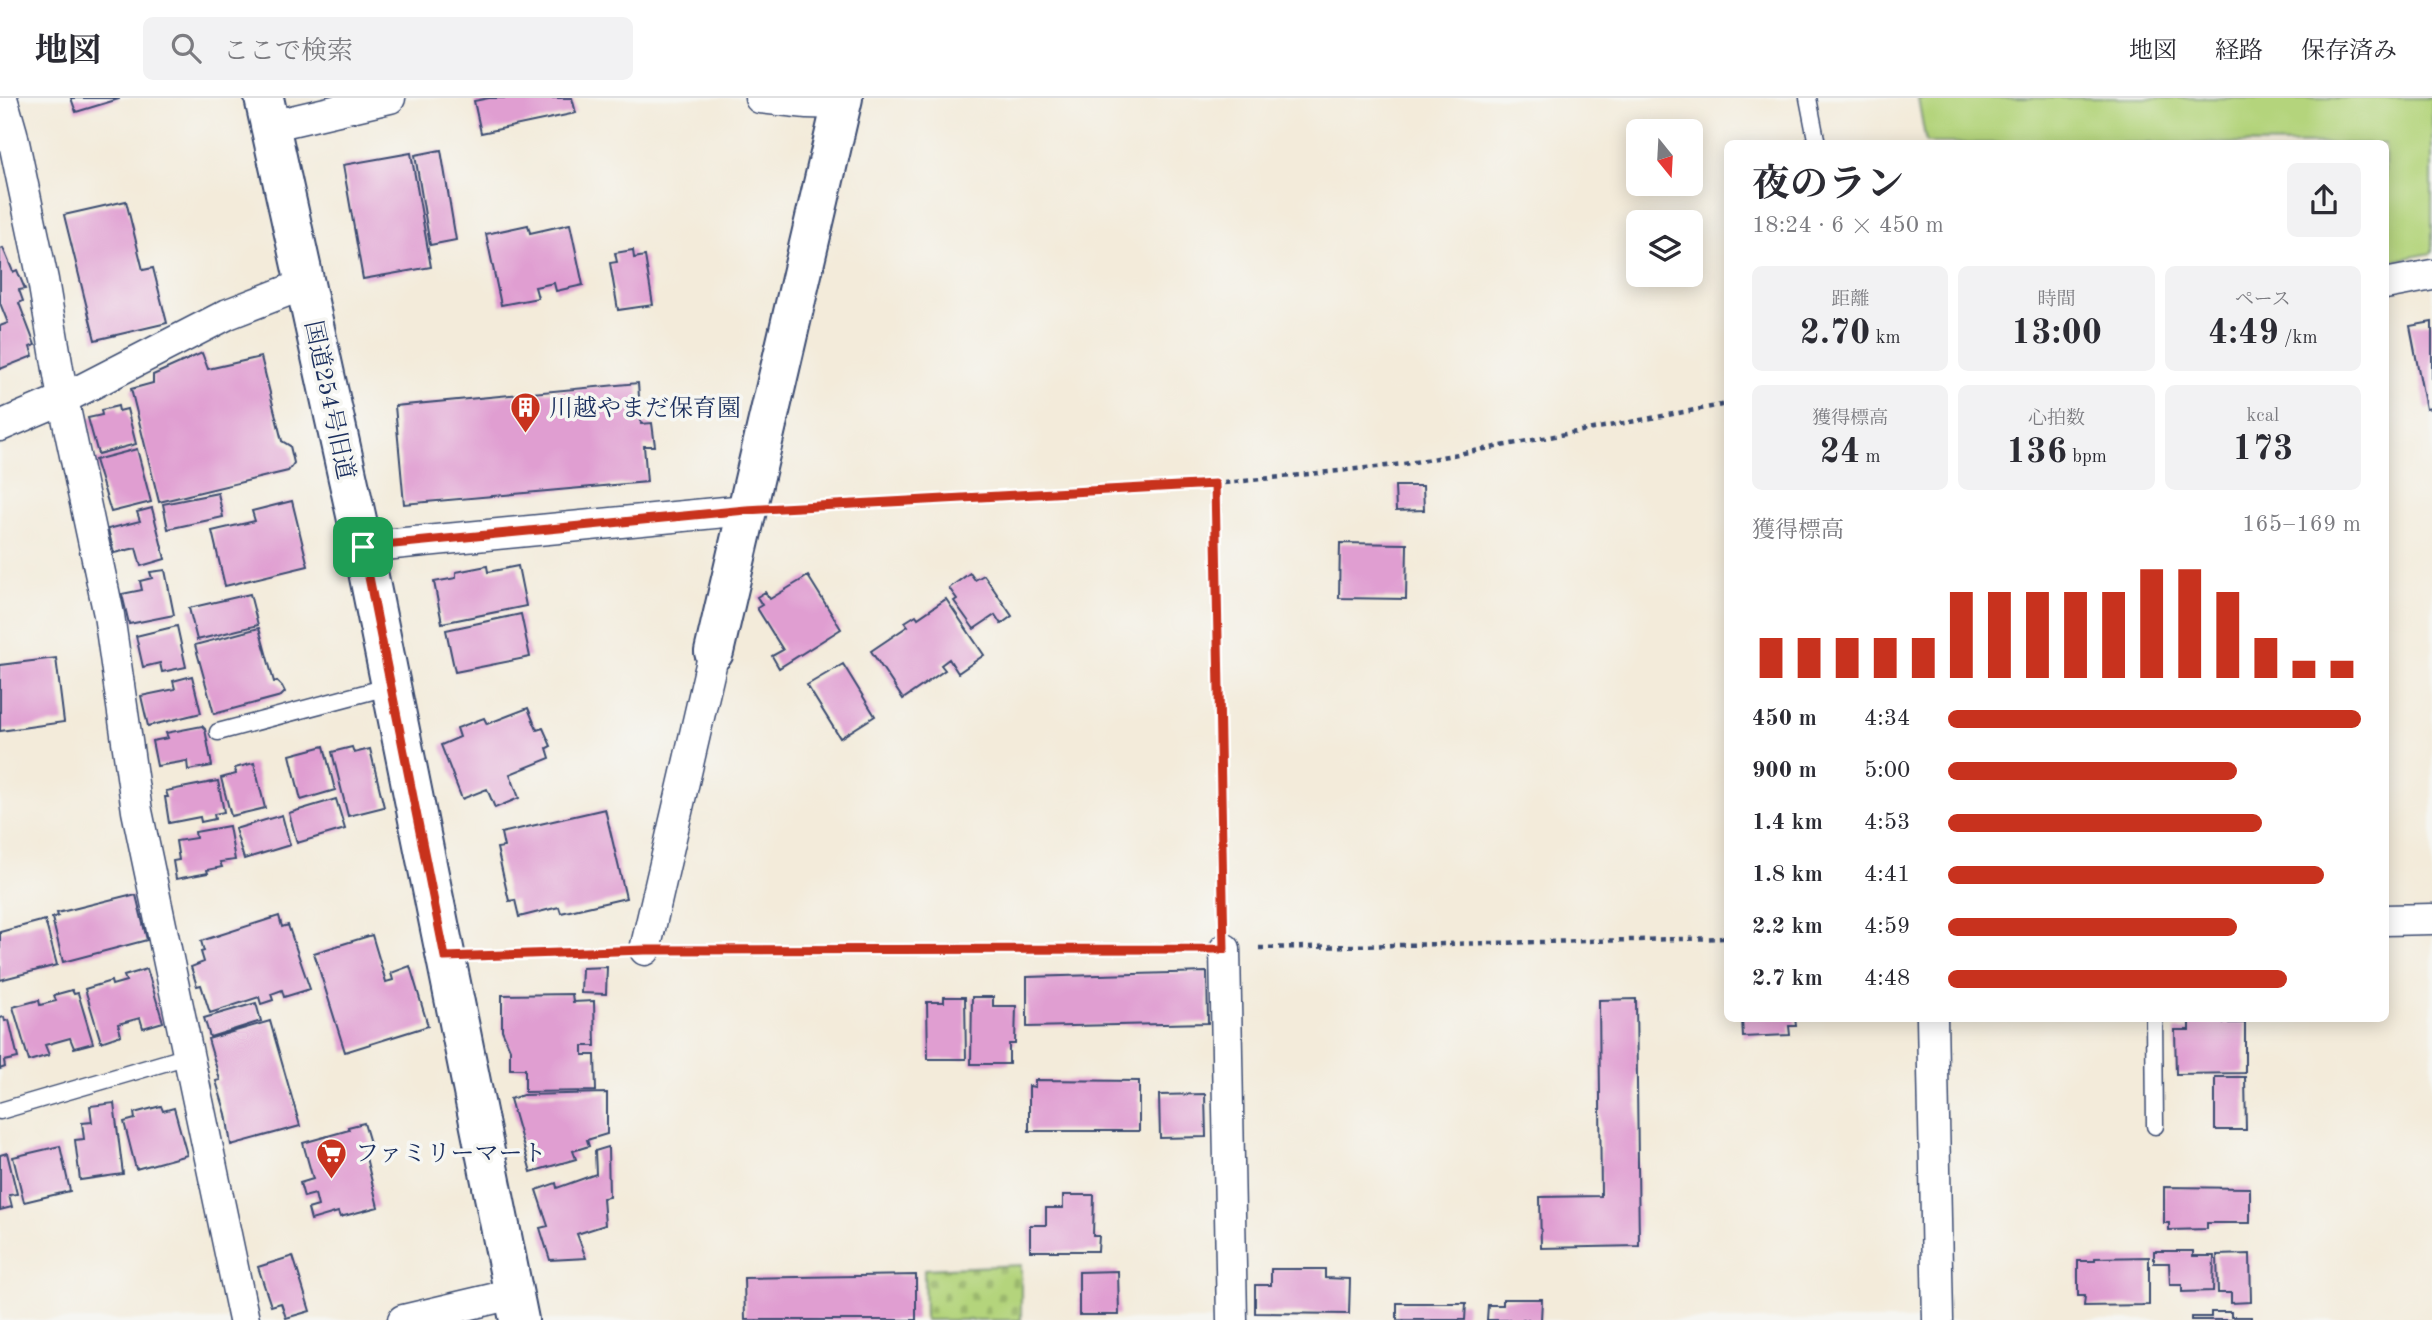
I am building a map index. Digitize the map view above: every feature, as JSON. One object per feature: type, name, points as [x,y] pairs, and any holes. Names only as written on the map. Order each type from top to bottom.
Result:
[{"type":"street","points":[[2,98],[15,179],[43,279],[62,399],[108,615],[137,811],[244,1320]]},
{"type":"street","points":[[267,112],[390,98]]},
{"type":"street","points":[[645,950],[842,101],[807,103],[760,98]]},
{"type":"street","name":"国道254号旧道","points":[[267,112],[363,547],[516,1307]]},
{"type":"street","points":[[2389,283],[2432,275]]},
{"type":"street","points":[[0,426],[62,399],[228,314],[305,284]]},
{"type":"street","points":[[363,547],[746,510]]},
{"type":"street","points":[[2389,920],[2432,919]]},
{"type":"street","points":[[1224,949],[1232,1320]]},
{"type":"street","points":[[1932,1022],[1938,1320]]},
{"type":"street","points":[[403,1320],[516,1307]]},
{"type":"lane","points":[[1808,98],[1815,140]]},
{"type":"lane","points":[[218,732],[391,686]]},
{"type":"lane","points":[[2154,1022],[2155,1126]]},
{"type":"lane","points":[[0,1111],[188,1056]]},
{"type":"path","points":[[746,510],[1215,484],[1404,464],[1724,405]]},
{"type":"path","points":[[1215,484],[1224,949]]},
{"type":"path","points":[[445,957],[645,950],[1224,949],[1724,938]]},
{"type":"green space","points":[[1918,98],[2432,98],[2432,253],[2389,261],[2389,140],[1925,140]]},
{"type":"green space","points":[[1021,1265],[1021,1320],[925,1320],[924,1269]]},
{"type":"building","points":[[71,98],[119,98],[119,99],[76,112]]},
{"type":"building","points":[[489,98],[572,98],[576,113],[481,133],[474,101]]},
{"type":"building","points":[[441,150],[456,240],[430,245],[415,155]]},
{"type":"building","points":[[411,153],[431,267],[363,279],[343,165]]},
{"type":"building","points":[[126,201],[143,270],[153,268],[167,323],[95,340],[64,215]]},
{"type":"building","points":[[570,224],[583,285],[556,291],[554,283],[535,287],[538,298],[501,305],[486,234],[528,225],[530,233]]},
{"type":"building","points":[[3,248],[13,272],[17,270],[25,289],[19,290],[23,301],[19,303],[35,345],[30,347],[33,356],[0,369],[0,326],[8,323],[0,303],[0,249]]},
{"type":"building","points":[[633,250],[634,258],[645,256],[653,305],[618,310],[610,263],[617,262],[615,253]]},
{"type":"building","points":[[2432,322],[2432,408],[2426,409],[2410,326]]},
{"type":"building","points":[[202,353],[208,369],[261,357],[282,441],[290,446],[294,463],[288,471],[159,502],[131,389],[153,383],[153,375]]},
{"type":"building","name":"川越やまだ保育園","points":[[638,383],[641,424],[652,423],[655,446],[644,446],[647,482],[404,504],[395,406]]},
{"type":"building","points":[[118,406],[119,411],[127,409],[136,444],[98,454],[88,418],[102,415],[101,410]]},
{"type":"building","points":[[137,449],[151,502],[111,512],[95,460]]},
{"type":"building","points":[[1395,486],[1423,486],[1424,510],[1396,511]]},
{"type":"building","points":[[218,493],[223,517],[168,529],[163,504]]},
{"type":"building","points":[[292,501],[308,566],[225,586],[212,531],[255,521],[252,511]]},
{"type":"building","points":[[152,508],[165,559],[141,566],[136,548],[114,553],[108,529],[140,521],[137,512]]},
{"type":"building","points":[[1340,543],[1407,544],[1406,599],[1339,598]]},
{"type":"building","points":[[487,566],[488,572],[518,566],[526,606],[442,623],[434,582],[456,578],[456,572]]},
{"type":"building","points":[[165,570],[174,615],[129,624],[122,594],[142,590],[140,581],[152,578],[150,572]]},
{"type":"building","points":[[970,573],[975,580],[984,575],[1012,616],[1001,624],[995,615],[974,629],[954,601],[957,599],[949,588]]},
{"type":"building","points":[[808,576],[841,629],[779,668],[772,656],[783,650],[757,608],[762,605],[757,597],[765,592],[770,599]]},
{"type":"building","points":[[250,594],[258,625],[197,640],[189,608]]},
{"type":"building","points":[[946,599],[984,655],[958,673],[949,659],[941,665],[945,670],[903,699],[871,651],[908,626],[905,622],[916,615],[918,618]]},
{"type":"building","points":[[521,614],[530,657],[455,672],[446,630]]},
{"type":"building","points":[[177,626],[186,667],[162,672],[160,663],[143,667],[136,636]]},
{"type":"building","points":[[259,628],[274,682],[277,681],[285,692],[281,696],[214,714],[195,645]]},
{"type":"building","points":[[56,658],[64,722],[0,731],[0,665]]},
{"type":"building","points":[[843,664],[875,716],[840,738],[807,685]]},
{"type":"building","points":[[192,676],[201,713],[148,726],[141,696],[175,689],[173,681]]},
{"type":"building","points":[[528,708],[537,730],[543,728],[551,746],[547,748],[550,758],[510,774],[519,798],[495,808],[487,789],[462,799],[441,745],[460,737],[457,728],[484,718],[487,724]]},
{"type":"building","points":[[202,726],[205,729],[212,766],[188,770],[187,761],[157,766],[152,741],[168,738],[166,733]]},
{"type":"building","points":[[324,746],[335,790],[301,800],[290,755]]},
{"type":"building","points":[[352,747],[354,753],[370,749],[384,807],[348,816],[332,752]]},
{"type":"building","points":[[254,763],[265,808],[231,816],[221,778],[236,774],[235,768]]},
{"type":"building","points":[[218,781],[224,812],[214,814],[215,819],[201,822],[200,817],[169,823],[166,791]]},
{"type":"building","points":[[336,799],[345,829],[297,843],[289,813]]},
{"type":"building","points":[[605,809],[626,898],[561,913],[559,907],[519,917],[515,900],[509,901],[497,848],[504,847],[501,833]]},
{"type":"building","points":[[282,815],[290,845],[244,859],[235,829]]},
{"type":"building","points":[[229,826],[235,860],[220,862],[222,867],[207,870],[208,873],[176,879],[173,861],[179,860],[176,841],[196,838],[195,832]]},
{"type":"building","points":[[136,895],[147,940],[63,962],[52,918],[58,916],[57,913]]},
{"type":"building","points":[[279,916],[282,927],[288,925],[310,989],[284,997],[282,990],[271,994],[273,1000],[261,1004],[259,997],[210,1013],[201,985],[197,986],[191,967],[204,962],[201,941]]},
{"type":"building","points":[[45,920],[57,965],[0,980],[0,932]]},
{"type":"building","points":[[372,935],[386,982],[393,980],[391,973],[410,966],[428,1026],[345,1052],[314,953]]},
{"type":"building","points":[[607,967],[606,994],[581,993],[582,968]]},
{"type":"building","points":[[147,969],[163,1022],[143,1028],[140,1018],[118,1024],[121,1035],[101,1042],[85,989],[111,981],[112,985],[126,981],[124,976]]},
{"type":"building","points":[[1207,972],[1208,1023],[1027,1027],[1027,977]]},
{"type":"building","points":[[72,990],[74,994],[78,993],[93,1043],[74,1048],[70,1038],[45,1045],[49,1055],[29,1061],[13,1007],[39,1000],[40,1005],[56,1001],[54,995]]},
{"type":"building","points":[[572,994],[573,1002],[594,1001],[595,1046],[583,1046],[583,1055],[595,1055],[596,1091],[525,1092],[525,1069],[510,1069],[510,1049],[502,1030],[502,995]]},
{"type":"building","points":[[944,997],[965,997],[966,1059],[928,1059],[927,1002],[944,1002]]},
{"type":"building","points":[[972,997],[993,997],[993,1006],[1016,1006],[1015,1044],[1009,1044],[1009,1064],[971,1064]]},
{"type":"building","points":[[1636,999],[1639,1246],[1541,1248],[1540,1197],[1601,1196],[1599,1000]]},
{"type":"building","points":[[256,1003],[261,1021],[210,1037],[204,1018]]},
{"type":"building","points":[[4,1017],[5,1021],[9,1020],[18,1058],[4,1061],[5,1067],[0,1069],[0,1018]]},
{"type":"building","points":[[270,1021],[300,1126],[231,1145],[226,1114],[216,1081],[220,1080],[208,1039]]},
{"type":"building","points":[[1742,1022],[1796,1022],[1796,1026],[1789,1026],[1790,1035],[1743,1037]]},
{"type":"building","points":[[2189,1022],[2245,1023],[2245,1073],[2176,1074],[2175,1030],[2189,1030]]},
{"type":"building","points":[[2215,1077],[2245,1077],[2246,1130],[2215,1130]]},
{"type":"building","points":[[1035,1080],[1139,1081],[1139,1131],[1029,1131],[1029,1086],[1035,1087]]},
{"type":"building","points":[[607,1093],[607,1134],[587,1140],[589,1146],[573,1151],[576,1159],[531,1172],[510,1099],[523,1095]]},
{"type":"building","points":[[1205,1094],[1206,1137],[1160,1138],[1159,1095]]},
{"type":"building","points":[[114,1103],[123,1174],[80,1180],[75,1140],[84,1139],[82,1123],[92,1122],[90,1106]]},
{"type":"building","points":[[161,1106],[163,1111],[174,1108],[187,1155],[136,1169],[124,1122],[135,1119],[134,1113]]},
{"type":"building","points":[[364,1123],[370,1143],[363,1145],[378,1207],[340,1217],[338,1212],[311,1220],[308,1209],[318,1206],[315,1194],[304,1197],[300,1183],[313,1179],[303,1143]]},
{"type":"building","points":[[60,1146],[70,1191],[24,1202],[13,1157]]},
{"type":"building","points":[[608,1147],[609,1197],[603,1198],[605,1225],[577,1234],[586,1258],[550,1260],[540,1228],[548,1226],[536,1190],[556,1183],[557,1188],[596,1174],[595,1151]]},
{"type":"building","points":[[7,1153],[17,1194],[9,1195],[12,1207],[0,1210],[0,1155]]},
{"type":"building","points":[[2164,1187],[2250,1188],[2250,1223],[2207,1223],[2207,1229],[2169,1230],[2169,1223],[2164,1223]]},
{"type":"building","points":[[1063,1195],[1094,1195],[1093,1236],[1099,1236],[1098,1251],[1030,1251],[1030,1225],[1046,1225],[1046,1208],[1063,1208]]},
{"type":"building","points":[[2154,1251],[2193,1251],[2193,1256],[2214,1256],[2213,1291],[2182,1292],[2182,1285],[2170,1285],[2169,1263],[2154,1263]]},
{"type":"building","points":[[2250,1254],[2251,1302],[2231,1303],[2231,1293],[2218,1293],[2217,1255]]},
{"type":"building","points":[[293,1256],[310,1311],[286,1318],[281,1303],[271,1306],[258,1267]]},
{"type":"building","points":[[2149,1257],[2149,1305],[2084,1306],[2085,1296],[2078,1296],[2078,1261]]},
{"type":"building","points":[[1271,1269],[1325,1269],[1325,1278],[1350,1279],[1349,1314],[1255,1313],[1255,1285],[1271,1285]]},
{"type":"building","points":[[1118,1271],[1119,1315],[1079,1315],[1079,1272]]},
{"type":"building","points":[[916,1275],[916,1320],[745,1320],[744,1278]]},
{"type":"building","points":[[1503,1299],[1542,1299],[1541,1320],[1487,1320],[1488,1305],[1503,1305]]},
{"type":"building","points":[[1397,1303],[1466,1303],[1465,1320],[1397,1320]]},
{"type":"building","points":[[2211,1312],[2231,1312],[2231,1317],[2251,1317],[2251,1320],[2191,1320],[2191,1317],[2211,1317]]},
{"type":"place","name":"川越やまだ保育園","points":[[526,435]]},
{"type":"place","name":"ファミリーマート","points":[[332,1180]]},
{"type":"route","points":[[1215,484],[1224,949],[645,950],[445,957],[363,547],[746,510],[1215,484]]}]
